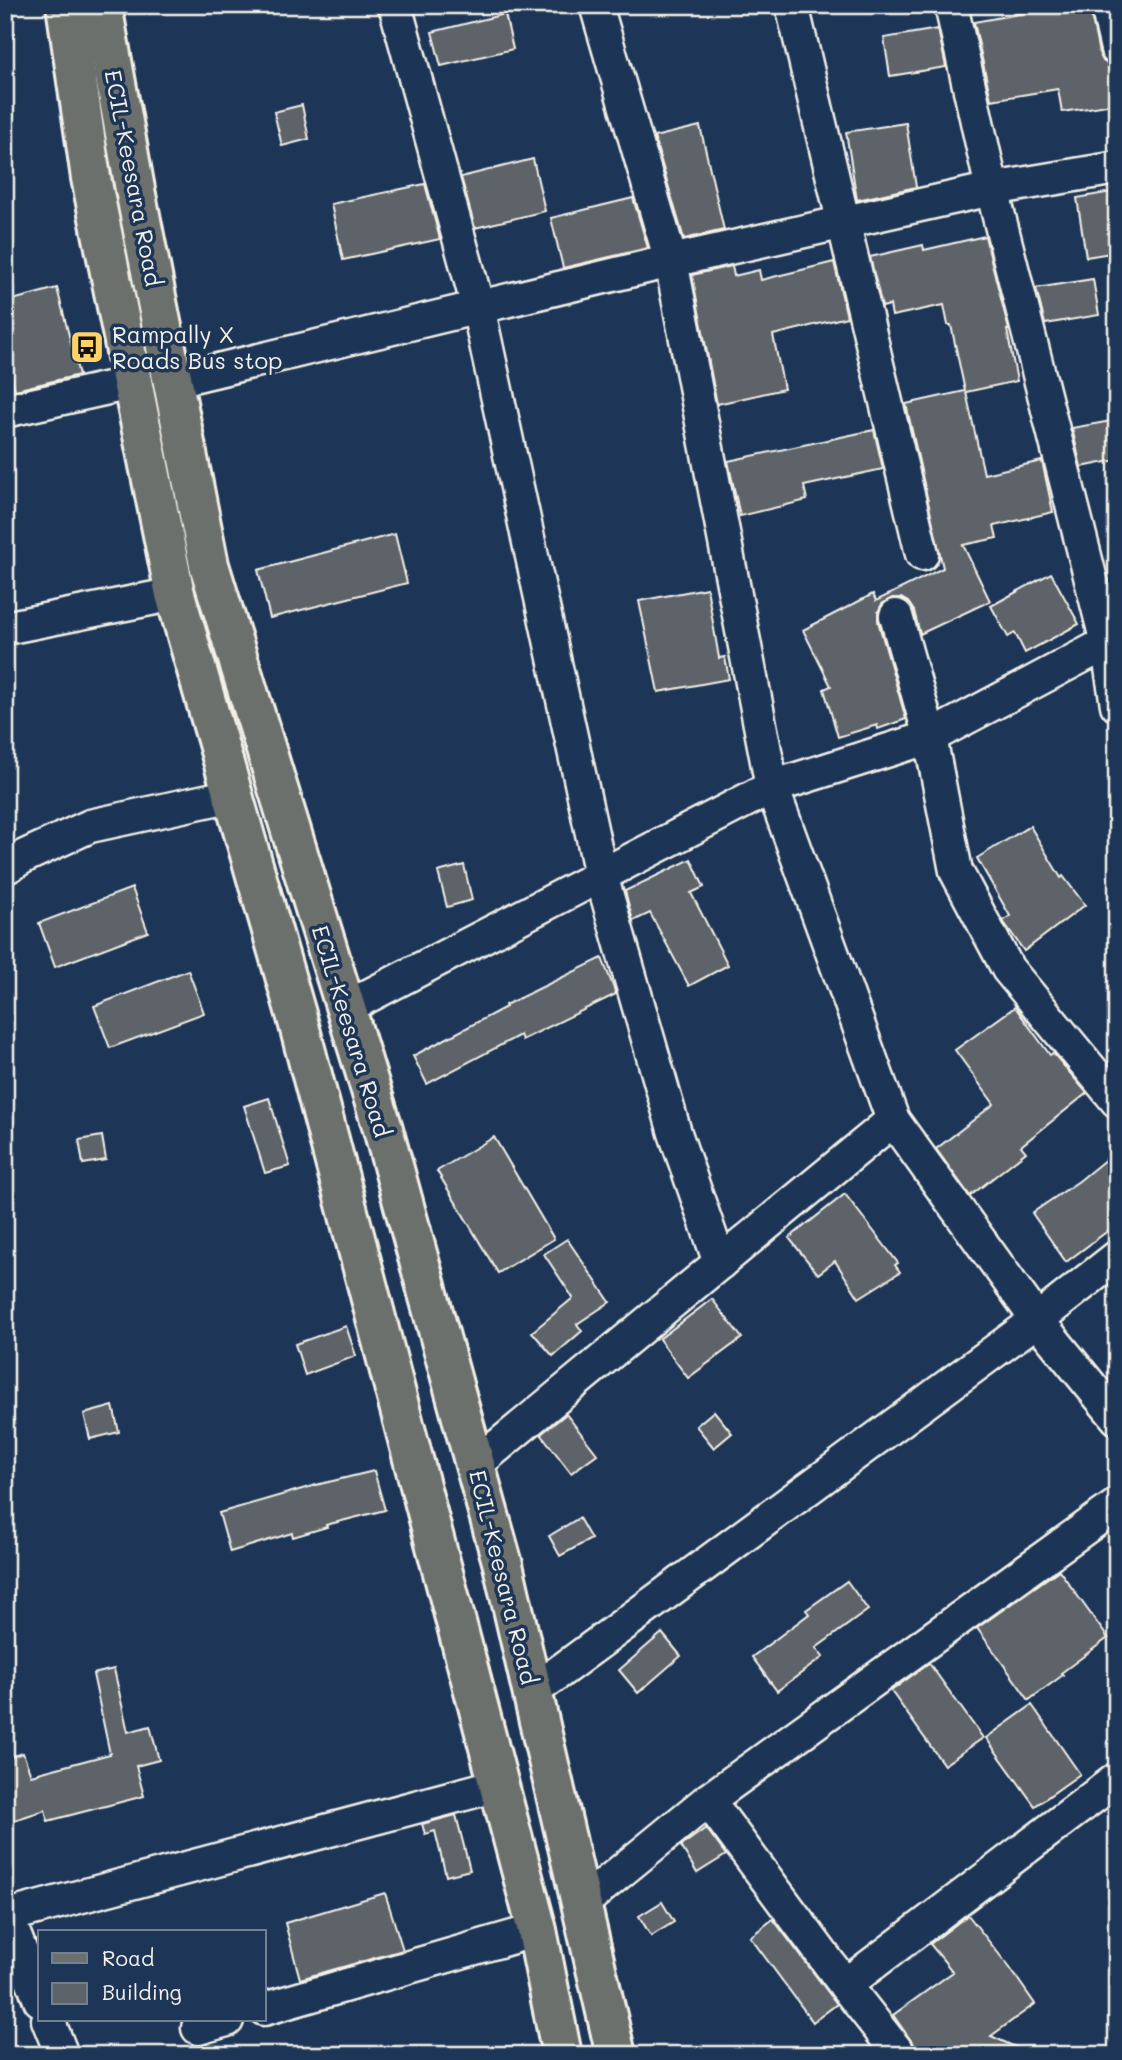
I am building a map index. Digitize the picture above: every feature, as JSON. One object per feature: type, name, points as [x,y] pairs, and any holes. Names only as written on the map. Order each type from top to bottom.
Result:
[{"type":"main road","name":"ECIL-Keesara Road","points":[[66,5],[91,178],[175,594],[303,1041],[537,1930],[562,2055]]},
{"type":"main road","name":"ECIL-Keesara Road","points":[[102,5],[209,565],[383,1129],[503,1564],[616,2055]]},
{"type":"street","points":[[395,5],[478,307],[601,875],[675,1133],[720,1262]]},
{"type":"street","points":[[596,5],[671,261],[772,787],[893,1120],[1037,1320],[1117,1418]]},
{"type":"street","points":[[792,5],[922,554]]},
{"type":"street","points":[[951,5],[992,189],[1112,639],[1117,705]]},
{"type":"street","points":[[1107,5],[1117,49]]},
{"type":"street","points":[[172,380],[843,222],[992,189],[1117,168]]},
{"type":"street","points":[[5,411],[131,383]]},
{"type":"street","points":[[5,628],[175,594]]},
{"type":"street","points":[[896,616],[929,737],[956,872],[1008,969],[1117,1101]]},
{"type":"street","points":[[345,1008],[772,787],[929,737],[1112,639]]},
{"type":"street","points":[[5,867],[89,827],[233,794]]},
{"type":"street","points":[[475,1465],[893,1120]]},
{"type":"street","points":[[532,1692],[1037,1320],[1117,1257]]},
{"type":"street","points":[[581,1905],[708,1800],[1117,1505]]},
{"type":"street","points":[[845,1985],[1117,1779]]},
{"type":"street","points":[[38,1995],[6,1914],[498,1785]]},
{"type":"street","points":[[708,1800],[900,2055]]},
{"type":"street","points":[[266,2008],[537,1930]]},
{"type":"street","points":[[49,2022],[62,2055]]},
{"type":"building","points":[[1034,5],[1089,5],[1099,53],[1109,65],[1114,104],[1062,112],[1058,89],[991,100],[974,22],[1035,11]]},
{"type":"building","points":[[505,14],[513,49],[441,66],[432,32]]},
{"type":"building","points":[[938,29],[946,67],[890,76],[884,38]]},
{"type":"building","points":[[302,105],[309,139],[282,146],[274,112]]},
{"type":"building","points":[[906,123],[916,187],[857,200],[846,132]]},
{"type":"building","points":[[700,126],[724,230],[684,239],[654,137]]},
{"type":"building","points":[[533,159],[545,211],[475,228],[461,177]]},
{"type":"building","points":[[425,184],[440,239],[343,260],[331,204]]},
{"type":"building","points":[[1117,191],[1117,252],[1086,257],[1077,198]]},
{"type":"building","points":[[633,198],[648,248],[563,268],[551,218]]},
{"type":"building","points":[[985,236],[1009,330],[1017,381],[966,392],[984,474],[1042,461],[1053,512],[994,526],[997,538],[963,545],[990,601],[920,634],[914,611],[908,602],[901,598],[892,598],[882,604],[878,621],[906,719],[878,729],[877,725],[838,737],[824,689],[831,686],[803,630],[873,594],[876,601],[943,568],[906,404],[965,391],[944,305],[892,316],[890,305],[882,307],[870,257],[923,245],[924,250]]},
{"type":"building","points":[[834,262],[847,317],[773,335],[784,389],[717,404],[692,275],[732,266],[734,276],[759,270],[761,280]]},
{"type":"building","points":[[1093,279],[1099,315],[1045,324],[1036,288]]},
{"type":"building","points":[[57,288],[79,375],[15,390],[5,348],[5,302]]},
{"type":"building","points":[[1117,420],[1117,460],[1081,467],[1072,428]]},
{"type":"building","points":[[874,430],[883,469],[804,486],[807,500],[740,516],[728,461]]},
{"type":"building","points":[[395,534],[407,583],[270,618],[258,570]]},
{"type":"building","points":[[1051,573],[1079,624],[1025,653],[1015,633],[1008,637],[991,606]]},
{"type":"building","points":[[707,588],[719,658],[725,657],[729,679],[658,692],[639,601]]},
{"type":"building","points":[[1030,826],[1061,878],[1063,876],[1085,905],[1024,951],[1003,921],[1010,916],[977,858]]},
{"type":"building","points":[[691,859],[704,887],[691,893],[728,965],[689,986],[650,913],[633,921],[625,891]]},
{"type":"building","points":[[464,865],[472,900],[447,907],[438,872]]},
{"type":"building","points":[[132,888],[148,932],[55,967],[39,923]]},
{"type":"building","points":[[602,958],[616,994],[522,1040],[520,1035],[427,1084],[413,1056],[506,1007],[505,1005]]},
{"type":"building","points":[[188,970],[204,1013],[110,1048],[94,1006]]},
{"type":"building","points":[[1015,1007],[1050,1055],[1053,1053],[1087,1093],[1021,1146],[1026,1152],[970,1196],[936,1149],[994,1104],[955,1050]]},
{"type":"building","points":[[269,1098],[290,1166],[265,1173],[244,1106]]},
{"type":"building","points":[[102,1136],[106,1160],[83,1164],[79,1140]]},
{"type":"building","points":[[494,1137],[554,1239],[498,1273],[437,1171]]},
{"type":"building","points":[[1117,1150],[1117,1224],[1066,1262],[1032,1213],[1079,1181]]},
{"type":"building","points":[[845,1194],[898,1263],[895,1265],[900,1272],[859,1298],[835,1261],[818,1274],[789,1238]]},
{"type":"building","points":[[567,1239],[610,1302],[577,1324],[582,1331],[553,1356],[532,1332],[573,1298],[544,1254]]},
{"type":"building","points":[[712,1299],[742,1338],[688,1378],[659,1339]]},
{"type":"building","points":[[346,1326],[356,1356],[305,1375],[295,1344]]},
{"type":"building","points":[[113,1406],[119,1432],[90,1439],[84,1414]]},
{"type":"building","points":[[714,1411],[732,1433],[714,1448],[696,1426]]},
{"type":"building","points":[[566,1414],[597,1454],[571,1473],[541,1434]]},
{"type":"building","points":[[374,1471],[385,1510],[326,1525],[327,1527],[293,1537],[292,1533],[230,1552],[219,1513]]},
{"type":"building","points":[[579,1518],[591,1539],[560,1556],[549,1536]]},
{"type":"building","points":[[1059,1570],[1108,1638],[1029,1700],[977,1628]]},
{"type":"building","points":[[847,1581],[868,1610],[816,1648],[823,1657],[777,1691],[752,1657],[809,1614],[806,1610]]},
{"type":"building","points":[[662,1633],[681,1656],[638,1693],[619,1670]]},
{"type":"building","points":[[929,1663],[983,1738],[944,1765],[891,1691]]},
{"type":"building","points":[[114,1669],[128,1732],[150,1726],[159,1760],[136,1766],[144,1796],[48,1821],[45,1810],[5,1823],[5,1759],[23,1753],[31,1775],[110,1754],[93,1674]]},
{"type":"building","points":[[1032,1705],[1080,1774],[1035,1806],[986,1738]]},
{"type":"building","points":[[456,1815],[470,1870],[446,1876],[435,1831],[425,1834],[422,1824]]},
{"type":"building","points":[[706,1828],[726,1855],[697,1873],[681,1846]]},
{"type":"building","points":[[385,1893],[403,1950],[300,1979],[285,1923]]},
{"type":"building","points":[[662,1902],[674,1922],[651,1936],[639,1916]]},
{"type":"building","points":[[968,1915],[1035,2004],[991,2036],[1033,2055],[921,2055],[893,2015],[953,1972],[930,1944]]},
{"type":"building","points":[[773,1919],[837,2004],[813,2022],[750,1937]]},
{"type":"place","name":"Rampally X Roads Bus stop","points":[[87,347]]}]
